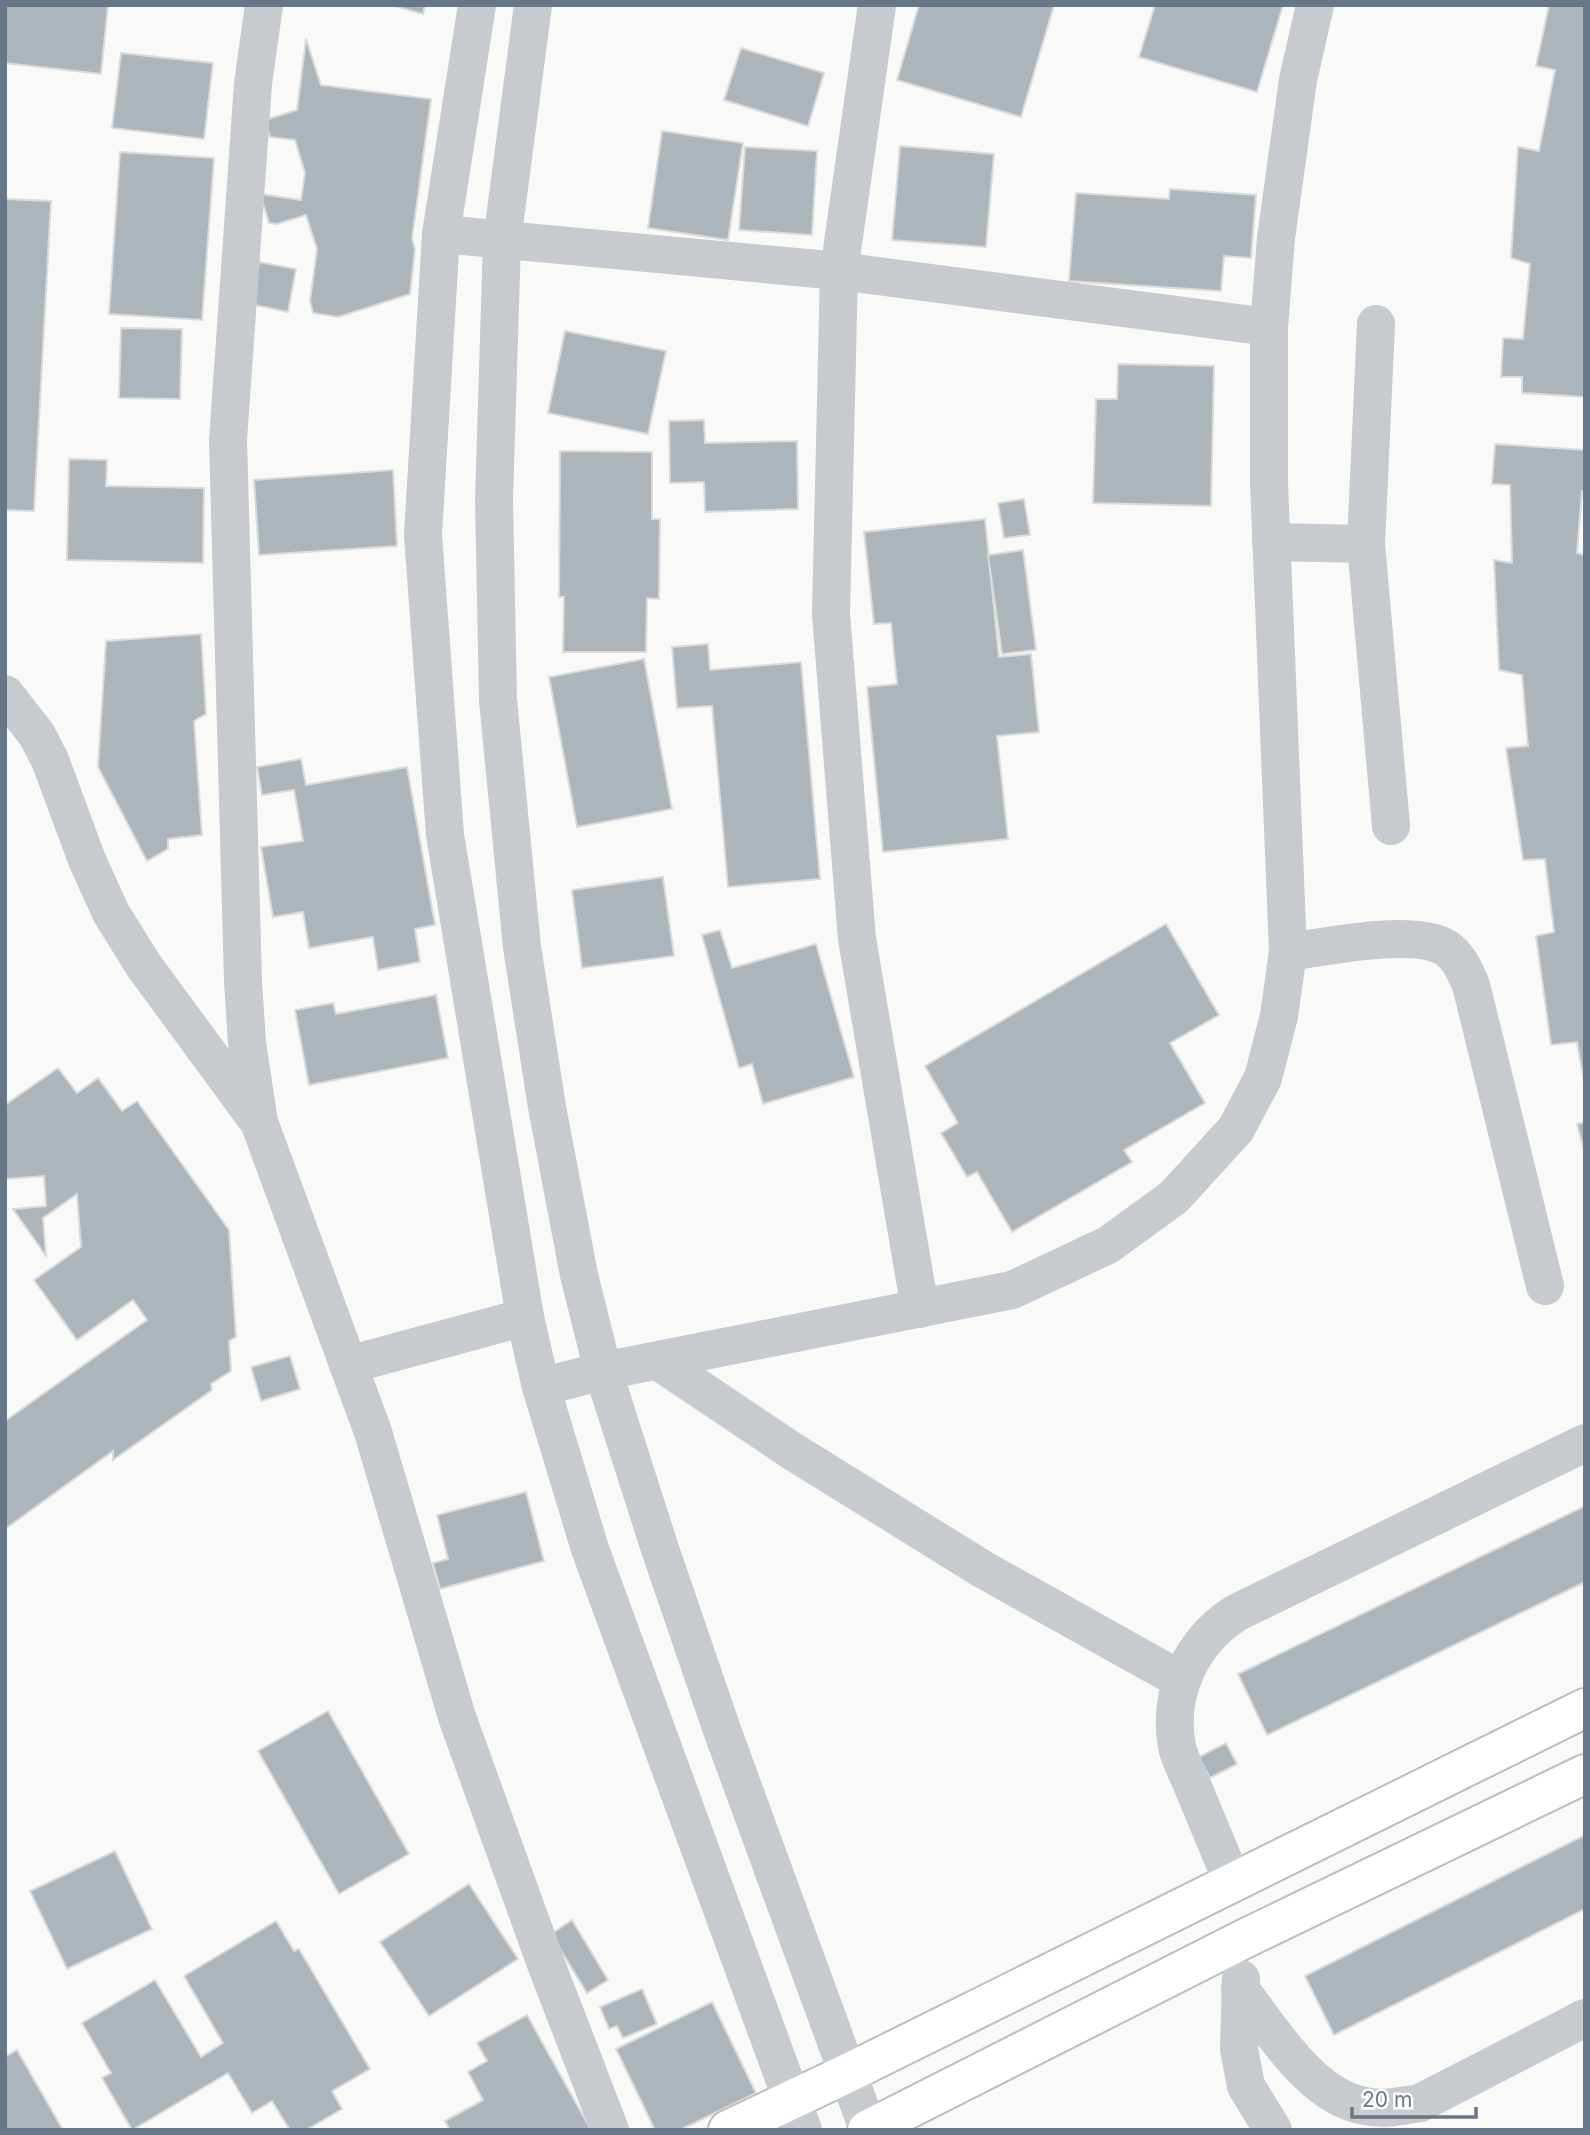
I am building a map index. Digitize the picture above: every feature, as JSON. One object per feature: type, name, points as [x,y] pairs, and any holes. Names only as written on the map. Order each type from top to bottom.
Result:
[{"type":"main road","points":[[727,2130],[797,2115],[848,2073],[1585,1708]]},
{"type":"main road","points":[[868,2129],[1244,1940],[1585,1774]]},
{"type":"street","points":[[264,5],[252,98],[228,440],[243,981],[247,1043],[259,1122],[373,1432],[457,1717],[546,1964],[610,2130]]},
{"type":"street","points":[[477,5],[441,234],[423,535],[445,835],[525,1317],[541,1387],[590,1549],[797,2115]]},
{"type":"street","points":[[533,5],[502,241],[494,499],[499,714],[522,947],[547,1107],[579,1275],[603,1371],[722,1730],[868,2129]]},
{"type":"street","points":[[877,5],[839,271],[831,614],[857,939],[920,1309]]},
{"type":"street","points":[[541,1387],[603,1371],[1012,1290],[1108,1245],[1174,1197],[1236,1129],[1263,1078],[1279,1016],[1288,952],[1271,542],[1269,327],[1276,238],[1298,80],[1315,5]]},
{"type":"street","points":[[441,234],[839,271],[1269,327]]},
{"type":"street","points":[[1376,324],[1366,544],[1391,826]]},
{"type":"street","points":[[1271,542],[1366,544]]},
{"type":"street","points":[[5,694],[37,735],[50,760],[87,860],[111,913],[144,965],[259,1122]]},
{"type":"street","points":[[1288,952],[1407,939],[1447,949],[1463,967],[1471,985],[1545,1286]]},
{"type":"street","points":[[348,1365],[525,1317]]},
{"type":"street","points":[[658,1361],[792,1451],[984,1570],[1181,1680]]},
{"type":"street","points":[[1232,1881],[1177,1748],[1175,1705],[1181,1680],[1193,1655],[1215,1626],[1236,1613],[1585,1443]]},
{"type":"street","points":[[1244,1940],[1239,2049],[1246,2086],[1273,2130]]},
{"type":"street","points":[[1240,1989],[1315,2081],[1338,2097],[1364,2106],[1392,2108],[1420,2103],[1585,2018]]},
{"type":"building","points":[[5,5],[108,5],[101,74],[5,63]]},
{"type":"building","points":[[391,5],[425,5],[423,14]]},
{"type":"building","points":[[919,5],[1054,5],[1021,117],[897,80]]},
{"type":"building","points":[[1155,5],[1283,5],[1257,92],[1139,57]]},
{"type":"building","points":[[1549,5],[1585,5],[1585,397],[1522,393],[1522,377],[1501,377],[1503,338],[1523,339],[1530,264],[1511,258],[1518,147],[1539,151],[1555,70],[1536,66]]},
{"type":"building","points":[[306,39],[321,85],[431,99],[412,239],[415,249],[410,294],[338,317],[313,313],[310,301],[317,249],[306,215],[277,224],[269,223],[260,194],[301,200],[305,173],[295,140],[270,137],[265,120],[297,110]]},
{"type":"building","points":[[741,48],[824,73],[808,126],[724,100]]},
{"type":"building","points":[[121,53],[213,63],[204,139],[112,128]]},
{"type":"building","points":[[662,131],[743,143],[728,240],[648,228]]},
{"type":"building","points":[[900,146],[994,154],[986,247],[892,240]]},
{"type":"building","points":[[745,147],[817,151],[812,235],[739,230]]},
{"type":"building","points":[[120,152],[214,158],[202,320],[109,314]]},
{"type":"building","points":[[1170,189],[1256,195],[1251,258],[1224,256],[1221,291],[1069,281],[1076,193],[1169,199]]},
{"type":"building","points":[[5,199],[51,201],[34,511],[5,510]]},
{"type":"building","points":[[259,262],[296,269],[288,312],[251,304]]},
{"type":"building","points":[[121,328],[182,329],[180,399],[119,398]]},
{"type":"building","points":[[565,331],[666,351],[648,434],[548,413]]},
{"type":"building","points":[[1118,364],[1214,366],[1211,506],[1093,503],[1096,399],[1117,399]]},
{"type":"building","points":[[704,420],[705,443],[797,441],[798,509],[705,512],[704,482],[670,483],[669,421]]},
{"type":"building","points":[[1495,444],[1585,450],[1585,491],[1582,491],[1577,553],[1585,555],[1585,1088],[1577,1042],[1551,1045],[1536,936],[1554,932],[1545,859],[1523,860],[1506,748],[1528,746],[1522,675],[1499,670],[1494,560],[1512,563],[1510,485],[1492,484]]},
{"type":"building","points":[[560,451],[652,452],[652,519],[660,519],[659,599],[647,598],[646,652],[563,652],[564,597],[559,597]]},
{"type":"building","points":[[69,459],[107,460],[106,486],[204,488],[203,563],[67,560]]},
{"type":"building","points":[[393,470],[397,546],[259,555],[254,480]]},
{"type":"building","points":[[1024,499],[1030,535],[1004,538],[998,503]]},
{"type":"building","points":[[985,519],[999,657],[1031,654],[1039,732],[997,736],[1008,839],[883,852],[867,687],[897,684],[891,623],[874,624],[864,532]]},
{"type":"building","points":[[1023,550],[1036,650],[1002,654],[988,555]]},
{"type":"building","points":[[201,634],[206,714],[194,721],[202,835],[168,839],[168,849],[147,861],[98,767],[106,641]]},
{"type":"building","points":[[708,644],[710,670],[801,662],[820,879],[728,887],[712,706],[677,708],[672,647]]},
{"type":"building","points":[[644,659],[672,809],[577,827],[549,677]]},
{"type":"building","points":[[301,759],[306,785],[407,767],[435,925],[415,929],[420,962],[378,970],[373,937],[309,948],[303,912],[273,917],[261,847],[303,841],[294,790],[262,795],[257,767]]},
{"type":"building","points":[[663,877],[674,956],[582,968],[572,890]]},
{"type":"building","points":[[1166,924],[1219,1015],[1170,1043],[1205,1103],[1124,1150],[1132,1162],[1012,1232],[977,1172],[967,1177],[941,1133],[958,1123],[925,1066]]},
{"type":"building","points":[[720,930],[732,968],[816,944],[854,1077],[763,1104],[752,1064],[739,1068],[702,935]]},
{"type":"building","points":[[436,995],[448,1058],[309,1085],[295,1010],[333,1003],[336,1014]]},
{"type":"building","points":[[58,1068],[77,1093],[98,1078],[122,1111],[137,1101],[229,1230],[236,1337],[229,1341],[231,1371],[211,1384],[212,1390],[113,1460],[113,1451],[5,1529],[5,1421],[147,1320],[133,1300],[77,1340],[34,1280],[81,1247],[77,1194],[43,1218],[46,1256],[13,1209],[46,1206],[44,1176],[5,1179],[5,1105]]},
{"type":"building","points":[[1585,1122],[1585,1154],[1577,1124]]},
{"type":"building","points":[[290,1356],[300,1389],[261,1401],[251,1367]]},
{"type":"building","points":[[526,1492],[544,1561],[440,1589],[433,1563],[448,1559],[437,1515]]},
{"type":"building","points":[[1585,1506],[1585,1582],[1267,1735],[1238,1674]]},
{"type":"building","points":[[328,1711],[409,1854],[339,1894],[258,1751]]},
{"type":"building","points":[[1226,1743],[1237,1764],[1210,1778],[1199,1757]]},
{"type":"building","points":[[1585,1835],[1585,1909],[1334,2035],[1305,1976]]},
{"type":"building","points":[[115,1851],[152,1929],[67,1969],[30,1891]]},
{"type":"building","points":[[469,1884],[518,1959],[429,2016],[380,1942]]},
{"type":"building","points":[[572,1920],[608,1980],[587,1993],[551,1934]]},
{"type":"building","points":[[276,1921],[294,1951],[299,1949],[370,2069],[332,2091],[342,2109],[306,2130],[290,2130],[272,2101],[252,2113],[228,2073],[132,2130],[102,2078],[111,2073],[82,2023],[155,1980],[201,2057],[223,2043],[184,1976]]},
{"type":"building","points":[[642,1989],[657,2024],[623,2038],[617,2026],[609,2029],[600,2007]]},
{"type":"building","points":[[712,2002],[756,2093],[680,2130],[655,2130],[616,2049]]},
{"type":"building","points":[[527,2015],[591,2130],[450,2130],[445,2121],[483,2100],[468,2072],[487,2061],[477,2043]]},
{"type":"building","points":[[17,2050],[63,2130],[5,2130],[5,2057]]}]
